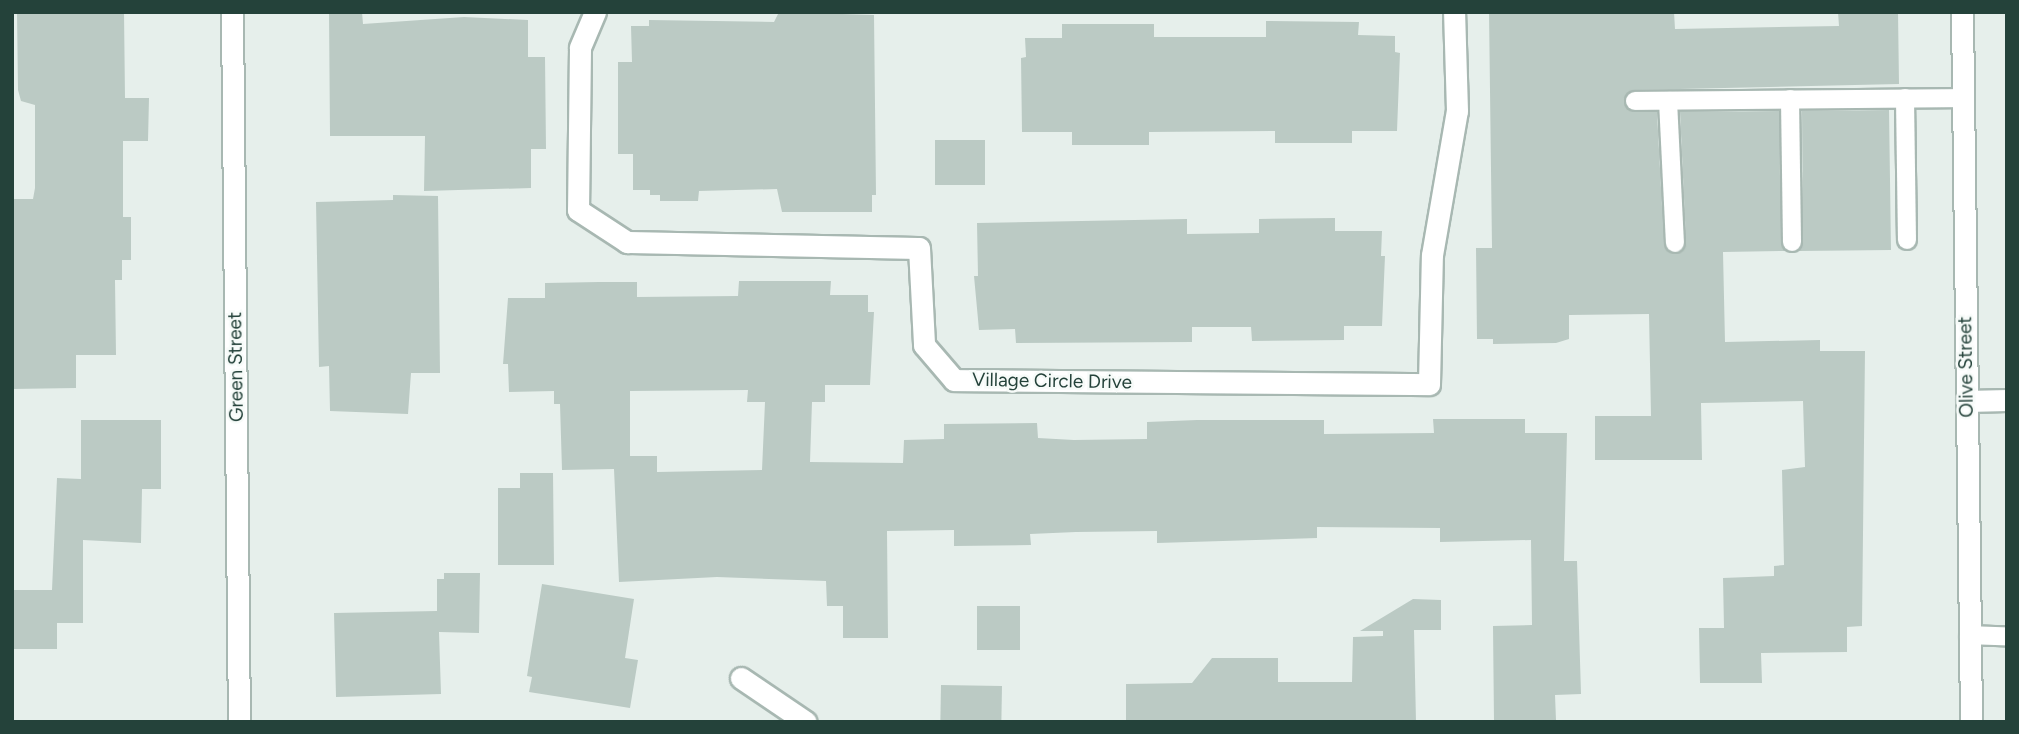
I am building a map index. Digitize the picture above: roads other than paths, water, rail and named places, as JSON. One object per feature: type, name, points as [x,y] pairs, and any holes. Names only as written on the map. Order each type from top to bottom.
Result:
[{"type":"street","name":"Green Street","points":[[232,12],[239,722]]},
{"type":"street","name":"Village Circle Drive","points":[[595,12],[580,48],[578,210],[627,242],[919,248],[924,345],[954,380],[1429,384],[1432,255],[1457,111],[1454,12]]},
{"type":"street","name":"Olive Street","points":[[1962,12],[1971,722]]},
{"type":"street","points":[[1967,401],[2007,400]]},
{"type":"street","points":[[741,678],[806,722]]},
{"type":"lane","points":[[1905,98],[1907,240]]},
{"type":"lane","points":[[1635,102],[1964,98]]},
{"type":"lane","points":[[1790,99],[1792,242]]},
{"type":"lane","points":[[1668,101],[1675,243]]},
{"type":"lane","points":[[1969,635],[2007,636]]}]
